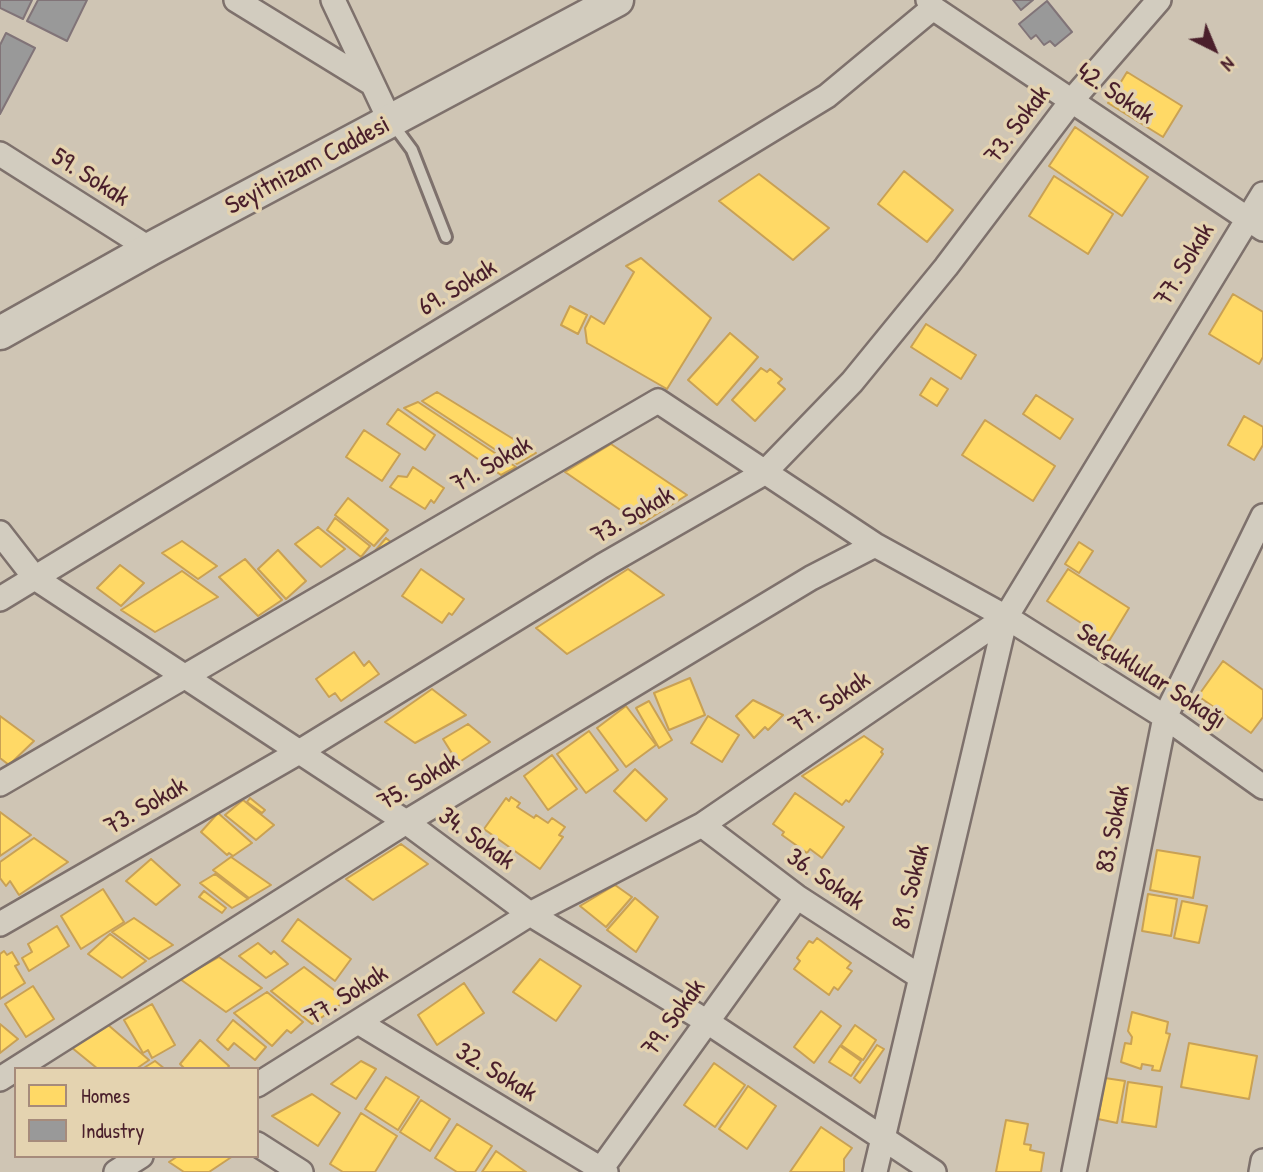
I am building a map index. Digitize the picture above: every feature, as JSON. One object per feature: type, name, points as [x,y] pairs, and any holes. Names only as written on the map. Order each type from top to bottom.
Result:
[{"type":"street","points":[[236,0],[371,83]]},
{"type":"street","points":[[333,0],[391,122]]},
{"type":"street","name":"Seyitnizam Caddesi","points":[[0,333],[150,248],[617,0]]},
{"type":"street","name":"73. Sokak","points":[[0,923],[299,752],[590,573],[764,473],[852,382],[946,267],[1073,99],[1159,0]]},
{"type":"street","name":"42. Sokak","points":[[931,4],[1255,223]]},
{"type":"street","name":"69. Sokak","points":[[0,599],[827,96],[931,4]]},
{"type":"street","name":"59. Sokak","points":[[0,154],[150,248]]},
{"type":"street","name":"77. Sokak","points":[[259,1084],[530,914],[702,825],[1006,617],[1255,223],[1263,194]]},
{"type":"street","name":"71. Sokak","points":[[0,784],[658,401],[875,545],[1006,617]]},
{"type":"street","name":"83. Sokak","points":[[1074,1172],[1165,717],[1263,516]]},
{"type":"street","name":"34. Sokak","points":[[0,533],[35,578],[406,822],[530,914],[706,1021],[934,1172]]},
{"type":"street","name":"75. Sokak","points":[[19,1067],[406,822],[811,579],[875,545]]},
{"type":"street","name":"Selçuklular Sokağı","points":[[1006,617],[1165,717],[1263,787]]},
{"type":"street","name":"81. Sokak","points":[[875,1172],[919,976],[1006,617]]},
{"type":"street","name":"36. Sokak","points":[[702,825],[797,897],[919,976]]},
{"type":"street","name":"79. Sokak","points":[[602,1171],[706,1021],[797,897]]},
{"type":"street","name":"32. Sokak","points":[[358,1022],[602,1171]]},
{"type":"street","points":[[259,1145],[301,1172]]},
{"type":"street","points":[[116,1172],[138,1158]]},
{"type":"street","points":[[1261,1172],[1263,1161]]},
{"type":"lane","points":[[391,122],[412,150],[446,237]]},
{"type":"building: Homes","points":[[1127,72],[1182,106],[1163,137],[1108,103]]},
{"type":"building: Homes","points":[[1075,127],[1148,177],[1122,216],[1049,166]]},
{"type":"building: Homes","points":[[904,171],[953,210],[927,242],[878,204]]},
{"type":"building: Homes","points":[[759,174],[829,228],[793,260],[719,201]]},
{"type":"building: Homes","points":[[1054,176],[1113,214],[1088,254],[1029,216]]},
{"type":"building: Homes","points":[[641,258],[711,318],[667,389],[587,343],[585,328],[591,316],[604,324],[634,272],[626,266]]},
{"type":"building: Homes","points":[[1233,294],[1263,312],[1263,357],[1259,364],[1209,334]]},
{"type":"building: Homes","points":[[570,306],[587,315],[578,334],[561,325]]},
{"type":"building: Homes","points":[[926,324],[976,355],[961,379],[911,347]]},
{"type":"building: Homes","points":[[730,333],[758,357],[717,405],[688,380]]},
{"type":"building: Homes","points":[[761,368],[767,372],[770,369],[782,379],[778,383],[785,389],[755,421],[732,400]]},
{"type":"building: Homes","points":[[931,378],[948,389],[937,406],[920,395]]},
{"type":"building: Homes","points":[[437,392],[536,453],[517,464],[422,401]]},
{"type":"building: Homes","points":[[1036,395],[1073,419],[1060,439],[1023,414]]},
{"type":"building: Homes","points":[[418,402],[516,467],[501,475],[404,408]]},
{"type":"building: Homes","points":[[398,409],[435,435],[425,450],[387,424]]},
{"type":"building: Homes","points":[[1244,416],[1263,427],[1263,445],[1254,460],[1228,445]]},
{"type":"building: Homes","points":[[985,420],[1055,466],[1033,501],[962,455]]},
{"type":"building: Homes","points":[[364,430],[400,454],[382,481],[346,457]]},
{"type":"building: Homes","points":[[611,444],[687,495],[641,524],[565,472]]},
{"type":"building: Homes","points":[[413,467],[444,488],[434,503],[431,500],[425,509],[390,487],[398,476],[407,477]]},
{"type":"building: Homes","points":[[348,498],[388,530],[374,546],[335,515]]},
{"type":"building: Homes","points":[[335,518],[370,546],[361,557],[327,530]]},
{"type":"building: Homes","points":[[318,527],[345,549],[321,567],[295,544]]},
{"type":"building: Homes","points":[[386,538],[392,543],[380,556],[374,552]]},
{"type":"building: Homes","points":[[182,541],[217,566],[198,579],[162,553]]},
{"type":"building: Homes","points":[[1079,542],[1093,551],[1079,573],[1065,564]]},
{"type":"building: Homes","points":[[278,550],[306,581],[286,599],[258,569]]},
{"type":"building: Homes","points":[[245,559],[282,600],[258,616],[219,577]]},
{"type":"building: Homes","points":[[120,565],[144,583],[121,606],[97,588]]},
{"type":"building: Homes","points":[[421,569],[464,599],[442,623],[402,596]]},
{"type":"building: Homes","points":[[628,569],[664,595],[567,654],[536,628]]},
{"type":"building: Homes","points":[[1068,569],[1129,608],[1109,641],[1047,601]]},
{"type":"building: Homes","points":[[182,571],[218,597],[155,632],[121,610]]},
{"type":"building: Homes","points":[[354,652],[364,666],[369,661],[379,674],[341,701],[335,693],[329,697],[316,679]]},
{"type":"building: Homes","points":[[1223,661],[1263,690],[1263,717],[1251,733],[1198,696]]},
{"type":"building: Homes","points":[[690,678],[705,715],[669,730],[654,693]]},
{"type":"building: Homes","points":[[432,689],[466,715],[415,743],[385,722]]},
{"type":"building: Homes","points":[[753,700],[783,715],[768,730],[765,727],[754,738],[736,716]]},
{"type":"building: Homes","points":[[649,701],[672,740],[659,748],[636,708]]},
{"type":"building: Homes","points":[[626,706],[656,745],[626,767],[597,728]]},
{"type":"building: Homes","points":[[0,716],[34,741],[9,765],[0,758]]},
{"type":"building: Homes","points":[[708,716],[739,735],[722,762],[691,743]]},
{"type":"building: Homes","points":[[468,724],[490,742],[458,763],[443,739]]},
{"type":"building: Homes","points":[[589,731],[618,770],[586,793],[557,754]]},
{"type":"building: Homes","points":[[864,736],[883,749],[883,754],[849,802],[846,800],[842,805],[802,776]]},
{"type":"building: Homes","points":[[552,755],[577,789],[548,810],[524,776]]},
{"type":"building: Homes","points":[[635,769],[667,799],[646,821],[614,791]]},
{"type":"building: Homes","points":[[795,793],[844,827],[822,858],[810,849],[807,853],[782,835],[784,832],[773,824]]},
{"type":"building: Homes","points":[[511,797],[520,803],[517,807],[534,818],[536,815],[548,823],[552,818],[565,827],[559,835],[563,837],[540,869],[484,829],[506,798],[509,801]]},
{"type":"building: Homes","points":[[250,798],[265,810],[262,813],[247,802]]},
{"type":"building: Homes","points":[[243,800],[274,825],[256,840],[225,815]]},
{"type":"building: Homes","points":[[0,812],[31,835],[0,856]]},
{"type":"building: Homes","points":[[218,813],[252,843],[233,856],[229,853],[227,855],[201,832]]},
{"type":"building: Homes","points":[[34,838],[68,862],[19,895],[10,881],[6,886],[0,878],[0,862]]},
{"type":"building: Homes","points":[[401,844],[428,864],[373,900],[346,879]]},
{"type":"building: Homes","points":[[1157,850],[1200,857],[1193,898],[1150,890]]},
{"type":"building: Homes","points":[[231,857],[271,885],[249,898],[213,870]]},
{"type":"building: Homes","points":[[151,859],[180,885],[156,905],[126,881]]},
{"type":"building: Homes","points":[[215,874],[248,899],[232,908],[200,883]]},
{"type":"building: Homes","points":[[615,885],[632,897],[606,927],[580,906]]},
{"type":"building: Homes","points":[[103,889],[124,922],[81,949],[61,916]]},
{"type":"building: Homes","points":[[204,891],[226,908],[222,913],[199,897]]},
{"type":"building: Homes","points":[[1148,894],[1177,899],[1171,936],[1142,931]]},
{"type":"building: Homes","points":[[635,898],[658,917],[636,952],[607,930]]},
{"type":"building: Homes","points":[[1182,901],[1207,906],[1199,943],[1174,938]]},
{"type":"building: Homes","points":[[134,918],[173,945],[149,959],[112,932]]},
{"type":"building: Homes","points":[[298,919],[351,959],[335,981],[282,941]]},
{"type":"building: Homes","points":[[57,926],[69,946],[29,971],[22,958],[32,952],[28,944]]},
{"type":"building: Homes","points":[[110,934],[146,961],[122,978],[88,954]]},
{"type":"building: Homes","points":[[817,938],[851,963],[847,968],[852,971],[838,990],[834,987],[829,995],[794,969],[800,961],[797,958],[809,941],[813,943]]},
{"type":"building: Homes","points":[[258,943],[271,954],[274,951],[288,964],[266,978],[239,956]]},
{"type":"building: Homes","points":[[4,951],[7,955],[12,952],[19,964],[15,966],[25,983],[0,999],[0,954]]},
{"type":"building: Homes","points":[[219,957],[262,988],[226,1012],[180,979]]},
{"type":"building: Homes","points":[[540,959],[581,986],[556,1021],[513,992]]},
{"type":"building: Homes","points":[[304,967],[347,1000],[312,1024],[271,991]]},
{"type":"building: Homes","points":[[464,983],[484,1013],[437,1045],[418,1015]]},
{"type":"building: Homes","points":[[33,986],[54,1019],[26,1037],[5,1004]]},
{"type":"building: Homes","points":[[267,992],[303,1022],[291,1033],[287,1030],[272,1046],[234,1013]]},
{"type":"building: Homes","points":[[152,1004],[175,1045],[152,1058],[148,1050],[143,1053],[124,1020]]},
{"type":"building: Homes","points":[[821,1011],[841,1026],[814,1063],[794,1047]]},
{"type":"building: Homes","points":[[1132,1012],[1168,1022],[1166,1033],[1170,1034],[1160,1071],[1152,1070],[1153,1066],[1142,1064],[1141,1069],[1121,1062],[1125,1043],[1131,1044],[1132,1037],[1128,1031]]},
{"type":"building: Homes","points":[[233,1020],[266,1047],[255,1060],[234,1043],[228,1050],[217,1040]]},
{"type":"building: Homes","points":[[0,1024],[18,1039],[0,1053]]},
{"type":"building: Homes","points":[[107,1024],[149,1060],[139,1067],[96,1067],[71,1047]]},
{"type":"building: Homes","points":[[855,1025],[876,1040],[863,1060],[841,1045]]},
{"type":"building: Homes","points":[[200,1040],[229,1066],[183,1067],[180,1064]]},
{"type":"building: Homes","points":[[1189,1043],[1257,1056],[1249,1099],[1181,1087]]},
{"type":"building: Homes","points":[[877,1045],[884,1049],[860,1083],[854,1078]]},
{"type":"building: Homes","points":[[840,1046],[861,1061],[851,1076],[829,1062]]},
{"type":"building: Homes","points":[[155,1061],[162,1067],[145,1067]]},
{"type":"building: Homes","points":[[361,1061],[376,1069],[356,1099],[331,1084]]},
{"type":"building: Homes","points":[[714,1063],[745,1085],[715,1127],[684,1105]]},
{"type":"building: Homes","points":[[386,1077],[419,1097],[398,1130],[365,1109]]},
{"type":"building: Homes","points":[[1105,1078],[1125,1081],[1117,1123],[1098,1119]]},
{"type":"building: Homes","points":[[1128,1082],[1162,1087],[1156,1127],[1122,1122]]},
{"type":"building: Homes","points":[[748,1086],[776,1106],[747,1149],[719,1129]]},
{"type":"building: Homes","points":[[312,1094],[340,1113],[318,1146],[272,1116]]},
{"type":"building: Homes","points":[[421,1100],[450,1119],[430,1151],[400,1132]]},
{"type":"building: Homes","points":[[361,1113],[397,1136],[375,1172],[343,1172],[330,1164]]},
{"type":"building: Homes","points":[[1006,1120],[1028,1124],[1024,1144],[1031,1145],[1030,1150],[1044,1153],[1041,1172],[996,1172]]},
{"type":"building: Homes","points":[[457,1124],[492,1146],[475,1172],[457,1172],[435,1158]]},
{"type":"building: Homes","points":[[821,1127],[852,1148],[844,1159],[844,1172],[790,1172]]},
{"type":"building: Homes","points":[[496,1151],[526,1172],[482,1172]]},
{"type":"building: Homes","points":[[175,1158],[230,1158],[209,1172],[184,1172],[169,1162]]},
{"type":"building: Industry","points":[[0,0],[32,0],[23,19],[0,8]]},
{"type":"building: Industry","points":[[38,0],[87,0],[67,41],[27,21]]},
{"type":"building: Industry","points":[[1013,0],[1033,0],[1021,10]]},
{"type":"building: Industry","points":[[1047,1],[1072,32],[1055,46],[1050,41],[1044,45],[1036,35],[1031,39],[1019,24]]},
{"type":"building: Industry","points":[[6,33],[35,48],[0,114],[0,45]]}]
